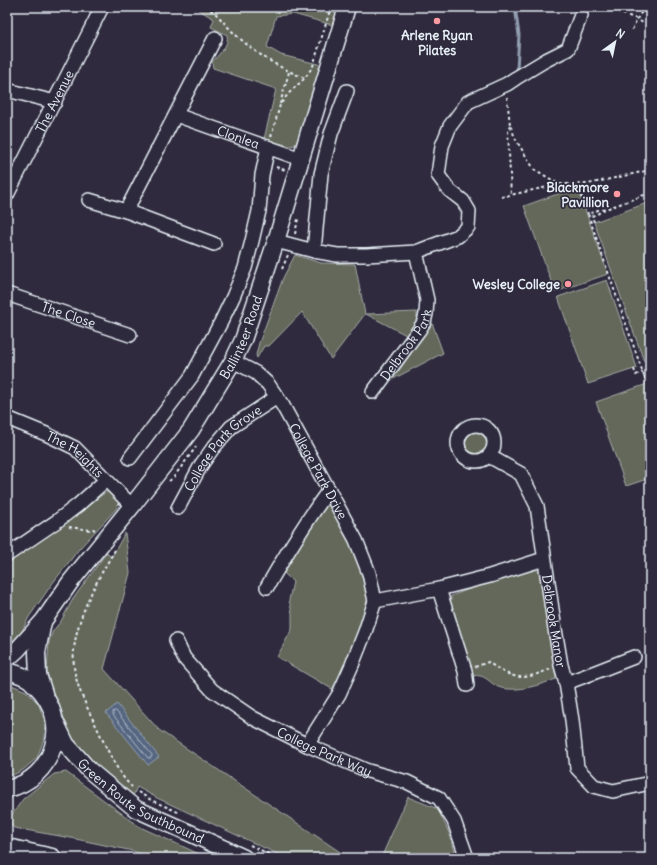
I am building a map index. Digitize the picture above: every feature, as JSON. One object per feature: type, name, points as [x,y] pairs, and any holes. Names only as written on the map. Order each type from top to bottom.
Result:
[{"type":"highway","points":[[15,849],[52,858]]},
{"type":"main road","name":"Ballinteer Road","points":[[7,659],[18,650],[44,620],[71,581],[191,430],[233,361],[251,318],[348,7]]},
{"type":"main road","name":"Ballinteer Road","points":[[44,620],[37,652],[38,674],[44,693]]},
{"type":"main road","points":[[7,671],[30,680],[44,693]]},
{"type":"main road","name":"Green Route Southbound","points":[[44,693],[53,710],[56,723],[66,744],[89,770],[136,809],[192,834],[245,850]]},
{"type":"main road","points":[[8,789],[32,778],[44,766],[54,746],[56,723]]},
{"type":"street","name":"The Avenue","points":[[7,195],[102,7]]},
{"type":"street","points":[[276,241],[314,252],[338,255],[367,255],[416,252],[458,236],[468,227],[469,211],[463,201],[449,190],[438,175],[442,146],[450,126],[468,102],[506,84],[546,60],[568,49],[581,15]]},
{"type":"street","points":[[126,211],[215,38]]},
{"type":"street","points":[[7,90],[55,102]]},
{"type":"street","points":[[314,252],[321,174],[331,134],[347,91]]},
{"type":"street","name":"Clonlea","points":[[176,115],[301,159]]},
{"type":"street","name":"Ballinteer Road","points":[[130,458],[192,376],[233,297],[245,268],[252,241],[259,211],[262,175],[268,147]]},
{"type":"street","points":[[90,200],[126,211],[214,244]]},
{"type":"street","name":"Delbrook Park","points":[[373,392],[420,330],[424,322],[427,300],[416,252]]},
{"type":"street","name":"The Close","points":[[7,294],[130,335]]},
{"type":"street","name":"College Park Drive","points":[[233,361],[256,373],[268,384],[297,430],[356,540],[369,573],[375,601]]},
{"type":"street","name":"College Park Grove","points":[[178,508],[201,465],[231,427],[277,397]]},
{"type":"street","name":"The Heights","points":[[7,418],[46,434],[74,448],[132,506]]},
{"type":"street","name":"Delbrook Manor","points":[[489,456],[520,474],[537,506],[554,624],[572,720],[577,768],[594,786],[613,791],[650,783]]},
{"type":"street","points":[[7,555],[57,521],[78,505],[106,480]]},
{"type":"street","points":[[267,588],[299,532],[313,511],[330,490]]},
{"type":"street","name":"Delbrook Manor","points":[[439,589],[490,576],[544,559]]},
{"type":"street","points":[[306,745],[339,694],[358,652],[375,601],[439,589],[465,671],[467,685]]},
{"type":"street","name":"College Park Way","points":[[176,641],[184,658],[212,690],[253,718],[306,745],[368,771],[407,782],[439,798],[454,821],[467,858]]},
{"type":"street","name":"Delbrook Manor","points":[[566,683],[634,657]]},
{"type":"path","points":[[205,7],[215,14],[229,29],[254,50],[289,72],[306,78]]},
{"type":"path","points":[[280,105],[288,94],[306,78],[313,66],[330,7]]},
{"type":"path","points":[[604,7],[637,20],[650,28]]},
{"type":"path","points":[[632,30],[645,7]]},
{"type":"path","points":[[268,147],[289,72]]},
{"type":"path","points":[[506,84],[510,124],[516,140],[534,169],[560,184]]},
{"type":"path","points":[[510,124],[508,130],[511,196]]},
{"type":"path","points":[[270,165],[288,171]]},
{"type":"path","points":[[501,198],[560,184],[588,184],[650,171]]},
{"type":"path","points":[[566,184],[567,191]]},
{"type":"path","points":[[588,214],[650,193]]},
{"type":"path","points":[[580,198],[582,197],[647,384]]},
{"type":"path","points":[[594,222],[592,216],[599,213],[598,210]]},
{"type":"path","points":[[634,369],[636,375],[643,372]]},
{"type":"path","points":[[644,376],[650,374]]},
{"type":"path","points":[[168,482],[173,478],[199,442]]},
{"type":"path","points":[[57,521],[65,527],[90,530],[93,529]]},
{"type":"path","points":[[116,547],[98,579],[84,611],[76,639],[74,667],[81,692],[107,749],[128,784],[133,788]]},
{"type":"path","points":[[465,671],[488,662],[505,673],[521,678],[539,674],[561,665]]},
{"type":"path","points":[[137,792],[185,815]]},
{"type":"path","points":[[245,850],[277,858]]},
{"type":"green space","points":[[194,7],[339,7],[333,25],[293,14],[276,16],[267,47],[281,55],[322,65],[298,140],[295,145],[290,146],[264,139],[276,89],[213,68],[212,62],[225,46],[227,42],[227,35],[211,27],[214,19]]},
{"type":"green space","points":[[577,187],[608,274],[555,292],[524,206]]},
{"type":"green space","points":[[650,202],[650,359],[644,361],[594,222]]},
{"type":"green space","points":[[295,255],[321,263],[355,264],[365,314],[331,359],[302,312],[269,346],[264,346],[257,358],[256,355],[259,343],[283,278]]},
{"type":"green space","points":[[607,280],[637,368],[588,384],[558,297]]},
{"type":"green space","points":[[417,312],[417,322],[408,336],[366,314]]},
{"type":"green space","points":[[431,320],[443,353],[393,379],[422,337]]},
{"type":"green space","points":[[650,383],[650,478],[626,486],[596,402]]},
{"type":"green space","points":[[476,428],[487,432],[491,443],[487,454],[476,458],[465,454],[461,443],[465,432]]},
{"type":"green space","points":[[106,492],[113,493],[119,501],[117,508],[79,549],[52,584],[29,617],[16,643],[7,651],[7,561],[63,524]]},
{"type":"green space","points":[[329,504],[334,506],[355,552],[370,602],[342,672],[332,689],[277,657],[292,629],[292,613],[289,600],[293,582],[284,573],[304,535],[323,507]]},
{"type":"green space","points":[[125,533],[130,573],[104,669],[159,730],[349,858],[286,858],[157,798],[137,787],[133,796],[92,765],[73,741],[58,702],[51,690],[47,672],[49,641],[53,631],[61,621],[73,599],[107,552],[111,558]]},
{"type":"green space","points":[[535,569],[541,574],[556,679],[536,686],[515,689],[501,688],[481,676],[473,676],[450,612],[451,596],[480,585]]},
{"type":"green space","points":[[7,683],[26,691],[38,703],[45,721],[44,739],[37,758],[23,770],[7,778]]},
{"type":"green space","points":[[66,772],[140,827],[208,858],[153,858],[133,851],[14,828],[8,820],[23,799],[54,774]]},
{"type":"green space","points":[[408,797],[438,809],[450,835],[457,858],[381,858]]},
{"type":"water","points":[[117,704],[159,757],[148,765],[106,713]]},
{"type":"waterway","points":[[515,7],[519,35],[517,69]]},
{"type":"place","name":"Arlene Ryan Pilates","points":[[437,21]]},
{"type":"place","name":"Blackmore Pavillion","points":[[617,194]]},
{"type":"place","name":"Wesley College","points":[[568,284]]}]
